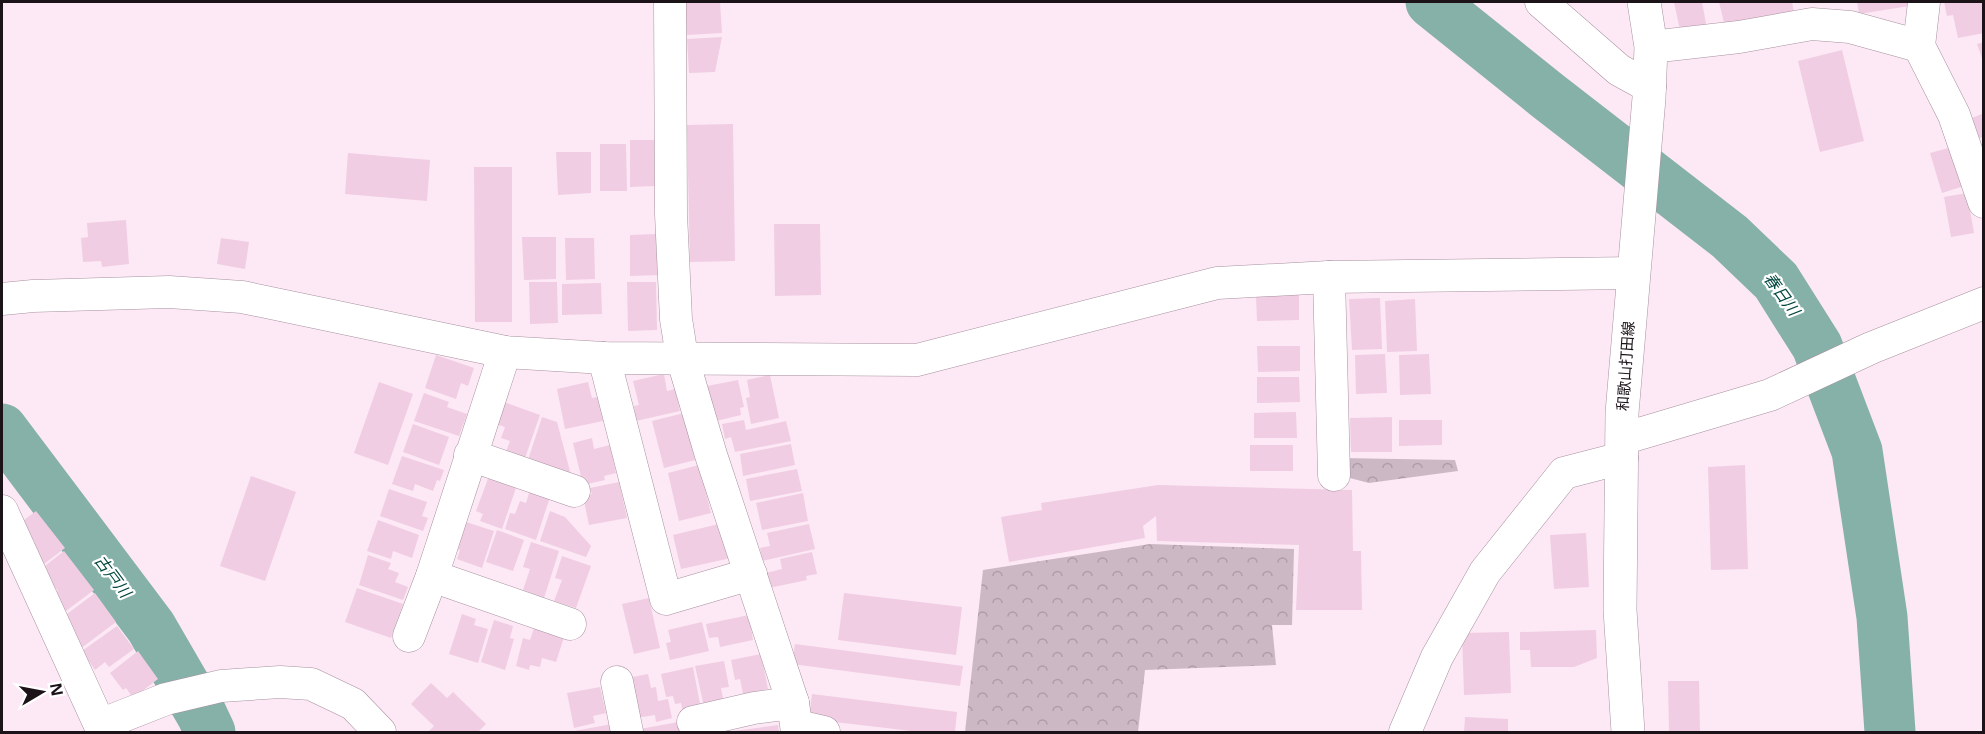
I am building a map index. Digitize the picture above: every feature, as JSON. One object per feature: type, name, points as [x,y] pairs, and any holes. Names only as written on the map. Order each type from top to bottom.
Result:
[{"type":"main road","name":"和歌山打田線","points":[[1628,732],[1620,610],[1622,413],[1649,93],[1651,46],[1644,2]]},
{"type":"street","points":[[670,2],[671,214],[676,320],[682,357],[711,455],[803,724]]},
{"type":"street","points":[[1541,2],[1649,93]]},
{"type":"street","points":[[1924,2],[1919,46],[1954,115],[1983,202]]},
{"type":"street","points":[[1651,46],[1738,37],[1812,24],[1850,27],[1919,46]]},
{"type":"street","points":[[2,299],[169,292],[242,297],[505,352],[604,358],[917,360],[1217,283],[1329,278],[1634,273]]},
{"type":"street","points":[[1329,278],[1334,475]]},
{"type":"street","points":[[1405,732],[1437,657],[1485,572],[1564,473],[1622,449],[1770,395],[1871,348],[1983,303]]},
{"type":"street","points":[[409,636],[432,576],[505,352]]},
{"type":"street","points":[[604,358],[666,599],[751,574]]},
{"type":"street","points":[[470,455],[574,491]]},
{"type":"street","points":[[2,511],[102,729],[166,699],[221,686],[280,682],[310,684],[353,704],[380,732]]},
{"type":"street","points":[[432,576],[570,624]]},
{"type":"street","points":[[618,682],[627,732]]},
{"type":"street","points":[[693,722],[754,708],[803,724]]},
{"type":"green space","points":[[1341,458],[1455,460],[1458,471],[1369,483],[1342,476]]},
{"type":"green space","points":[[1150,544],[1294,549],[1292,625],[1272,625],[1276,665],[1145,670],[1138,732],[965,732],[983,570]]},
{"type":"building","points":[[685,2],[720,2],[722,33],[687,35]]},
{"type":"building","points":[[1674,2],[1702,2],[1707,29],[1681,35]]},
{"type":"building","points":[[1719,2],[1792,2],[1794,13],[1725,27]]},
{"type":"building","points":[[1857,2],[1915,2],[1916,5],[1859,14]]},
{"type":"building","points":[[1944,2],[1984,2],[1984,33],[1958,38],[1953,15],[1947,16]]},
{"type":"building","points":[[722,37],[715,72],[689,73],[687,39]]},
{"type":"building","points":[[1984,42],[1984,61],[1983,61],[1977,44]]},
{"type":"building","points":[[1842,50],[1864,141],[1820,152],[1798,61]]},
{"type":"building","points":[[1984,113],[1984,137],[1979,138],[1972,118]]},
{"type":"building","points":[[733,124],[735,261],[690,262],[687,125]]},
{"type":"building","points":[[630,140],[656,140],[656,186],[630,187]]},
{"type":"building","points":[[600,144],[626,144],[627,191],[600,191]]},
{"type":"building","points":[[1952,147],[1964,186],[1942,193],[1930,153]]},
{"type":"building","points":[[556,152],[591,152],[591,193],[558,195]]},
{"type":"building","points":[[348,153],[430,160],[427,201],[345,194]]},
{"type":"building","points":[[474,167],[512,167],[512,322],[475,322]]},
{"type":"building","points":[[1967,193],[1974,233],[1951,237],[1944,197]]},
{"type":"building","points":[[126,220],[129,264],[102,267],[101,261],[83,262],[81,238],[88,237],[87,223]]},
{"type":"building","points":[[774,224],[820,224],[821,295],[775,296]]},
{"type":"building","points":[[658,234],[659,275],[630,276],[630,235]]},
{"type":"building","points":[[522,237],[556,237],[556,279],[524,280]]},
{"type":"building","points":[[221,238],[249,242],[245,269],[217,264]]},
{"type":"building","points":[[565,238],[594,238],[595,279],[566,280]]},
{"type":"building","points":[[529,282],[557,282],[558,323],[530,324]]},
{"type":"building","points":[[627,282],[656,282],[657,330],[628,331]]},
{"type":"building","points":[[601,283],[602,314],[562,315],[562,284]]},
{"type":"building","points":[[1299,294],[1299,320],[1257,321],[1256,295]]},
{"type":"building","points":[[1380,298],[1382,349],[1352,350],[1349,299]]},
{"type":"building","points":[[1415,299],[1417,351],[1387,352],[1385,301]]},
{"type":"building","points":[[1257,346],[1300,346],[1300,371],[1258,372]]},
{"type":"building","points":[[1385,354],[1387,393],[1356,394],[1355,355]]},
{"type":"building","points":[[1429,354],[1431,394],[1400,395],[1399,355]]},
{"type":"building","points":[[436,355],[474,368],[468,386],[461,383],[456,399],[425,388]]},
{"type":"building","points":[[664,374],[667,391],[675,389],[680,411],[636,421],[634,406],[639,405],[633,381]]},
{"type":"building","points":[[770,375],[779,418],[751,424],[746,398],[750,397],[747,380]]},
{"type":"building","points":[[1257,377],[1299,377],[1300,402],[1257,403]]},
{"type":"building","points":[[738,380],[744,407],[740,408],[741,415],[716,421],[707,386]]},
{"type":"building","points":[[379,382],[413,394],[388,465],[354,453]]},
{"type":"building","points":[[588,382],[592,398],[598,397],[603,421],[565,429],[557,389]]},
{"type":"building","points":[[424,393],[449,402],[447,407],[467,414],[459,436],[414,421]]},
{"type":"building","points":[[504,402],[540,415],[525,458],[506,452],[510,441],[501,438],[505,427],[496,424]]},
{"type":"building","points":[[1296,412],[1297,438],[1254,438],[1254,413]]},
{"type":"building","points":[[684,413],[695,460],[664,468],[652,421]]},
{"type":"building","points":[[542,417],[557,422],[571,475],[528,460]]},
{"type":"building","points":[[1392,417],[1392,452],[1351,452],[1350,418]]},
{"type":"building","points":[[744,420],[746,430],[786,421],[791,441],[735,452],[731,437],[725,439],[722,424]]},
{"type":"building","points":[[1399,420],[1442,420],[1442,445],[1399,446]]},
{"type":"building","points":[[413,424],[449,437],[439,465],[403,452]]},
{"type":"building","points":[[592,438],[594,449],[610,445],[616,473],[604,476],[605,480],[583,485],[573,443]]},
{"type":"building","points":[[791,444],[795,465],[743,476],[740,454]]},
{"type":"building","points":[[1250,445],[1293,445],[1293,471],[1250,471]]},
{"type":"building","points":[[402,456],[444,470],[433,491],[415,484],[413,491],[392,484]]},
{"type":"building","points":[[699,465],[711,513],[679,521],[668,473]]},
{"type":"building","points":[[1745,465],[1748,569],[1711,570],[1708,467]]},
{"type":"building","points":[[797,469],[802,491],[750,501],[746,479]]},
{"type":"building","points":[[251,476],[296,492],[265,581],[220,566]]},
{"type":"building","points":[[489,476],[517,485],[502,529],[480,521],[483,514],[476,511]]},
{"type":"building","points":[[619,482],[627,518],[589,525],[583,496],[592,494],[590,488]]},
{"type":"building","points":[[1158,485],[1352,490],[1353,551],[1361,551],[1362,610],[1296,610],[1299,545],[1157,541],[1156,516],[1143,526],[1145,538],[1009,562],[1001,517],[1042,510],[1041,503]]},
{"type":"building","points":[[389,489],[427,502],[422,516],[428,518],[423,531],[380,516]]},
{"type":"building","points":[[530,490],[550,497],[536,540],[505,529],[510,513],[515,514],[520,501],[526,503]]},
{"type":"building","points":[[803,493],[808,521],[762,530],[756,503]]},
{"type":"building","points":[[36,511],[65,548],[44,564],[30,546],[35,542],[20,523]]},
{"type":"building","points":[[550,511],[565,517],[591,546],[586,557],[540,541]]},
{"type":"building","points":[[378,520],[419,535],[412,558],[393,551],[391,559],[367,551]]},
{"type":"building","points":[[463,521],[494,531],[482,568],[457,559],[460,550],[454,548]]},
{"type":"building","points":[[723,523],[731,558],[681,569],[673,535]]},
{"type":"building","points":[[809,524],[815,549],[762,561],[760,548],[770,546],[767,533]]},
{"type":"building","points":[[497,530],[524,540],[513,571],[486,562]]},
{"type":"building","points":[[1586,533],[1589,587],[1554,589],[1550,535]]},
{"type":"building","points":[[531,542],[559,551],[544,598],[523,590],[530,569],[523,567]]},
{"type":"building","points":[[64,551],[94,590],[66,611],[53,594],[58,591],[41,569]]},
{"type":"building","points":[[812,552],[817,574],[806,576],[807,580],[769,588],[766,573],[782,569],[780,559]]},
{"type":"building","points":[[368,555],[391,563],[388,569],[399,573],[395,582],[408,587],[403,600],[359,585]]},
{"type":"building","points":[[562,556],[591,566],[576,608],[554,601],[562,580],[555,578]]},
{"type":"building","points":[[357,588],[403,604],[391,638],[345,622]]},
{"type":"building","points":[[95,593],[116,622],[80,649],[75,641],[78,638],[63,617]]},
{"type":"building","points":[[844,593],[962,607],[956,655],[838,640]]},
{"type":"building","points":[[649,598],[660,648],[634,654],[622,604]]},
{"type":"building","points":[[462,614],[476,619],[474,625],[488,629],[478,663],[449,654]]},
{"type":"building","points":[[749,615],[753,640],[720,647],[718,637],[709,638],[706,624]]},
{"type":"building","points":[[494,620],[513,626],[510,638],[514,639],[505,670],[481,662]]},
{"type":"building","points":[[702,622],[709,651],[670,660],[666,643],[671,642],[668,630]]},
{"type":"building","points":[[117,626],[134,649],[109,667],[105,662],[95,670],[82,651]]},
{"type":"building","points":[[534,628],[564,637],[556,662],[542,658],[540,667],[530,665],[529,670],[516,666],[523,638],[530,640]]},
{"type":"building","points":[[1596,630],[1597,658],[1574,667],[1531,667],[1530,650],[1520,650],[1520,632]]},
{"type":"building","points":[[1509,632],[1511,693],[1464,695],[1462,633]]},
{"type":"building","points":[[795,644],[963,666],[960,686],[792,664]]},
{"type":"building","points":[[138,651],[158,679],[133,698],[126,688],[123,690],[110,673]]},
{"type":"building","points":[[761,654],[768,689],[743,694],[740,679],[735,680],[731,660]]},
{"type":"building","points":[[724,661],[729,687],[721,688],[724,703],[704,707],[695,666]]},
{"type":"building","points":[[693,667],[701,709],[683,713],[681,703],[675,704],[673,696],[666,697],[661,674]]},
{"type":"building","points":[[648,674],[651,688],[656,687],[658,701],[668,699],[672,718],[656,722],[655,715],[636,718],[628,678]]},
{"type":"building","points":[[1668,681],[1699,681],[1700,732],[1669,732]]},
{"type":"building","points":[[431,683],[447,698],[453,692],[486,724],[478,732],[428,732],[434,726],[411,704]]},
{"type":"building","points":[[600,687],[606,713],[593,716],[595,723],[574,728],[567,693]]},
{"type":"building","points":[[812,694],[957,712],[955,732],[920,732],[809,719]]},
{"type":"building","points":[[1465,717],[1508,719],[1508,732],[1464,732]]},
{"type":"building","points":[[684,721],[686,732],[641,732],[640,729]]},
{"type":"building","points":[[612,724],[613,732],[574,732],[574,731]]},
{"type":"building","points":[[778,725],[779,732],[734,732],[734,731]]},
{"type":"waterway","name":"春日川","points":[[1431,2],[1730,237],[1776,281],[1817,346],[1857,451],[1882,617],[1890,732]]},
{"type":"waterway","name":"古戸川","points":[[2,429],[151,627],[210,732]]}]
